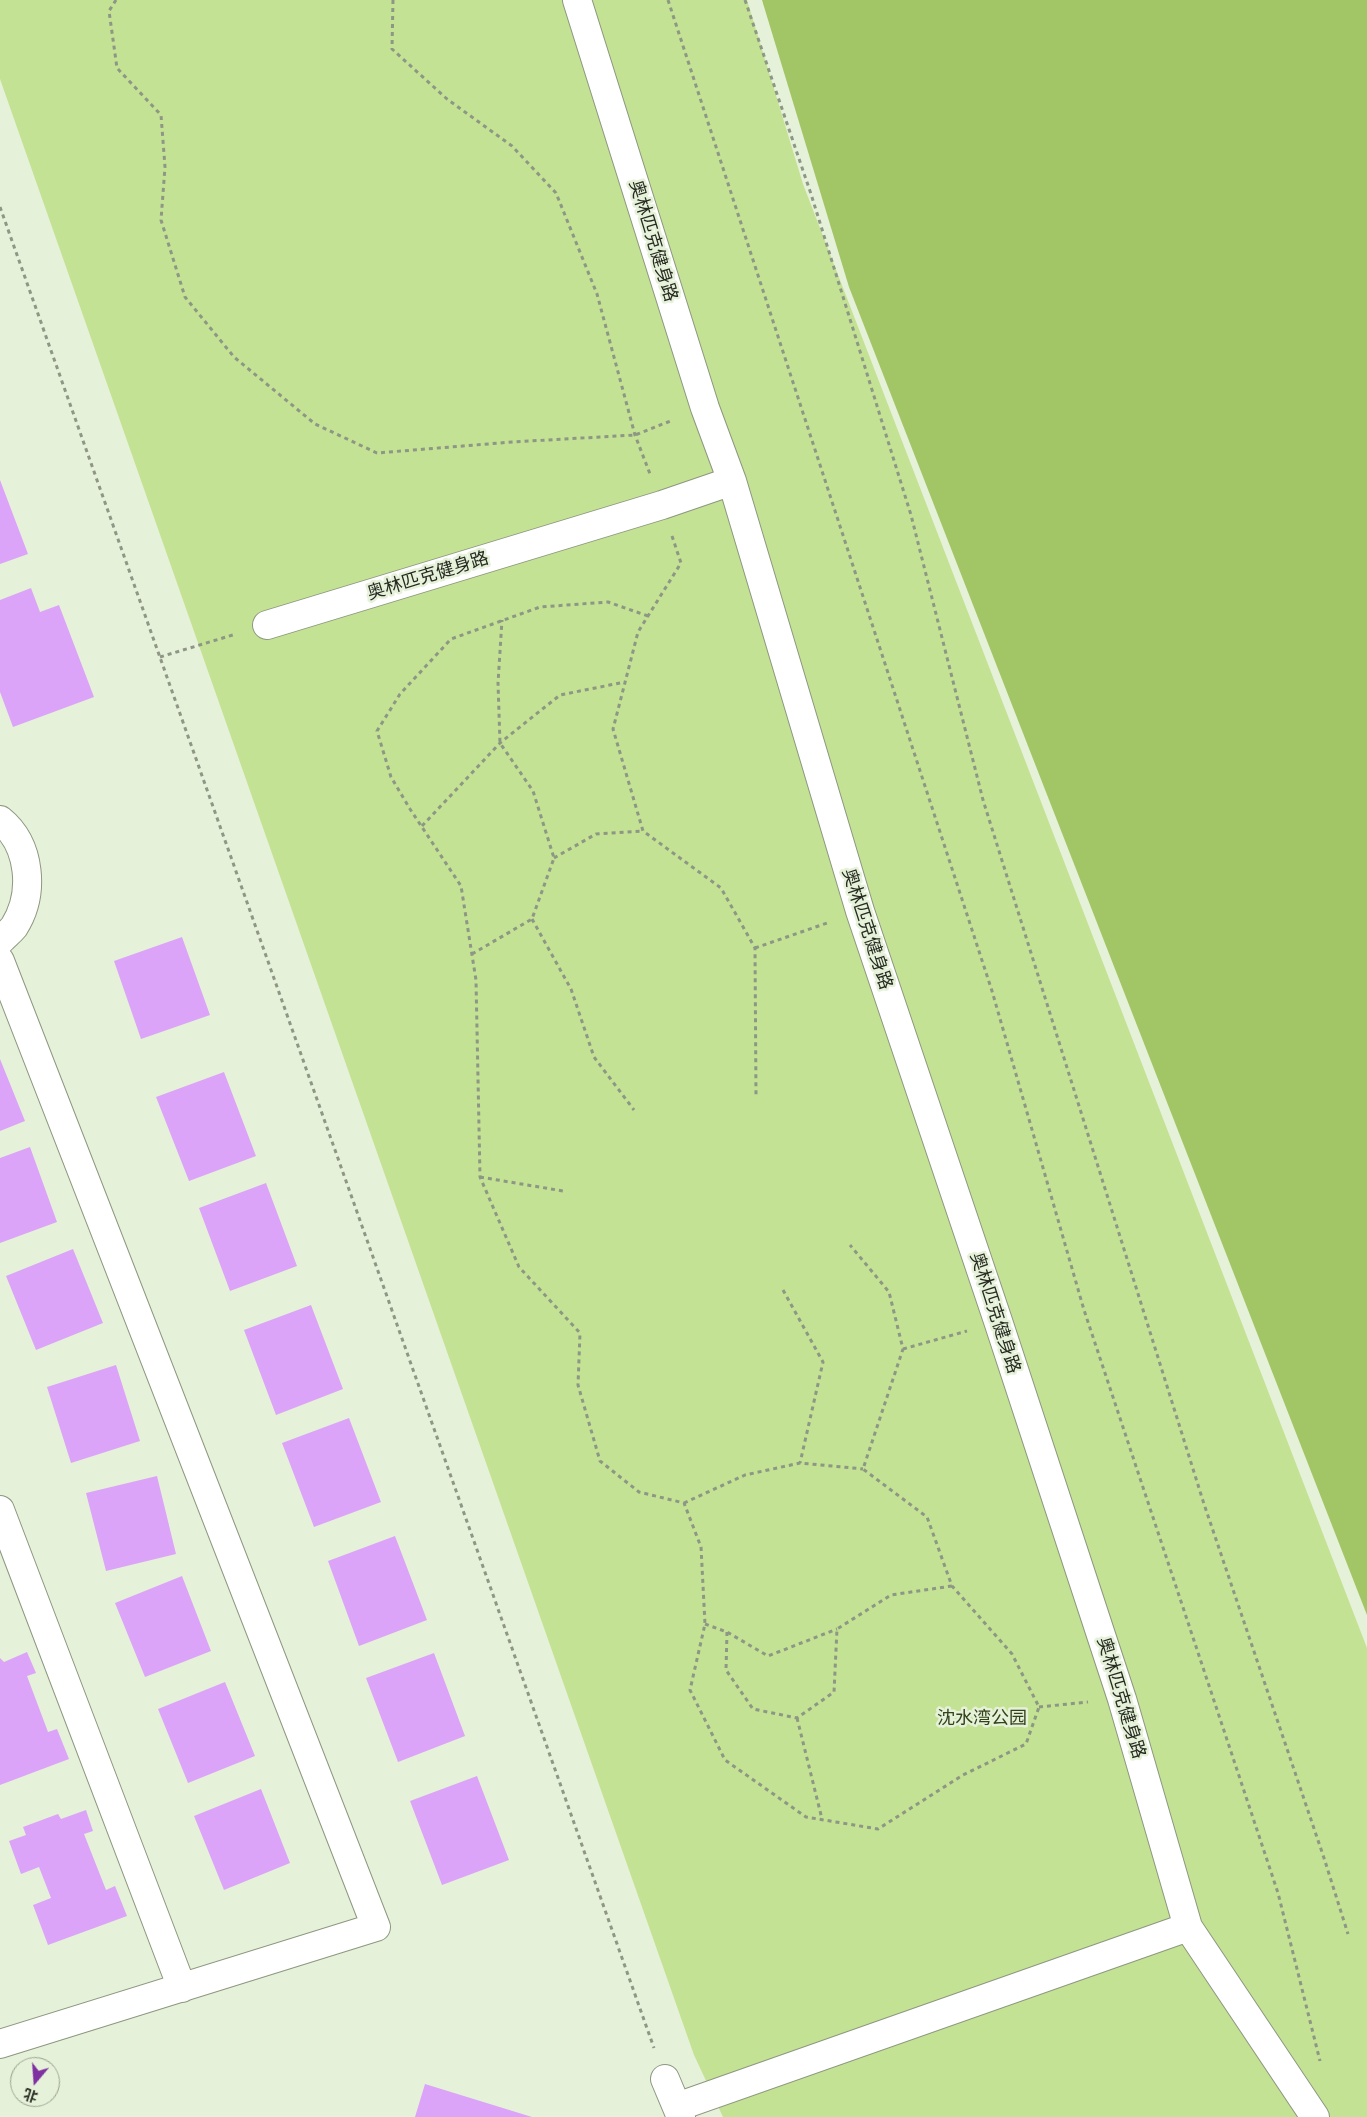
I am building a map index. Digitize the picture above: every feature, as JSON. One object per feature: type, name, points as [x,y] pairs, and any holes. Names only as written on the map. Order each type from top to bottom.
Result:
[{"type":"street","name":"奥林匹克健身路","points":[[577,0],[705,408],[732,481],[860,911],[998,1321],[1122,1699],[1188,1927],[1316,2117]]},
{"type":"street","name":"奥林匹克健身路","points":[[267,625],[662,505],[732,481]]},
{"type":"street","points":[[0,820],[8,826],[22,849],[28,876],[25,902],[13,927],[0,940]]},
{"type":"street","points":[[0,961],[376,1927],[0,2044]]},
{"type":"street","points":[[0,1510],[182,1988]]},
{"type":"street","points":[[665,2078],[679,2112],[1188,1927]]},
{"type":"path","points":[[116,0],[109,11],[117,68],[161,115],[165,167],[161,220],[185,297],[234,357],[315,424],[377,453],[512,442],[635,435],[705,408]]},
{"type":"path","points":[[668,0],[989,982],[1084,1310],[1278,1893],[1322,2070]]},
{"type":"path","points":[[746,0],[811,194],[911,515],[989,819],[1204,1504],[1348,1934]]},
{"type":"path","points":[[0,207],[665,2078]]},
{"type":"path","points":[[648,616],[608,602],[540,607],[451,639],[400,694],[377,731],[391,777],[461,886],[476,980],[480,1177],[519,1267],[580,1333],[578,1385],[600,1461],[639,1492],[684,1503],[745,1475],[800,1463],[863,1469],[927,1517],[952,1586],[1012,1654],[1039,1707],[1026,1744],[963,1775],[878,1829],[806,1817],[724,1760],[690,1690],[705,1624],[701,1547],[684,1503]]},
{"type":"path","points":[[472,954],[532,919],[554,858],[533,791],[500,743],[498,683],[502,620]]},
{"type":"path","points":[[160,657],[267,625]]},
{"type":"path","points":[[422,826],[500,743],[560,695],[625,682]]},
{"type":"path","points":[[554,858],[596,834],[643,831]]},
{"type":"path","points":[[755,948],[860,911]]},
{"type":"path","points":[[532,919],[572,989],[594,1057],[634,1110]]},
{"type":"path","points":[[480,1177],[563,1191]]},
{"type":"path","points":[[850,1245],[889,1292],[903,1349],[863,1469]]},
{"type":"path","points":[[783,1290],[823,1362],[800,1463]]},
{"type":"path","points":[[903,1349],[998,1321]]},
{"type":"path","points":[[705,1624],[728,1632],[768,1656],[837,1629],[891,1596],[952,1586]]},
{"type":"path","points":[[728,1632],[726,1670],[753,1709],[797,1718],[834,1692],[837,1629]]},
{"type":"path","points":[[1039,1707],[1122,1699]]},
{"type":"path","points":[[797,1718],[822,1819]]},
{"type":"green space","name":"沈水湾公园","points":[[0,0],[747,0],[803,184],[1367,1648],[1367,2117],[723,2117],[694,2055],[0,79]]},
{"type":"shaded area","points":[[762,0],[1367,0],[1367,1615],[849,287]]},
{"type":"building","points":[[0,480],[28,554],[0,564]]},
{"type":"building","points":[[31,588],[40,612],[59,605],[94,697],[13,727],[0,692],[0,600]]},
{"type":"building","points":[[182,937],[210,1015],[141,1039],[114,961]]},
{"type":"building","points":[[0,1059],[25,1121],[0,1131]]},
{"type":"building","points":[[224,1072],[256,1156],[189,1181],[156,1097]]},
{"type":"building","points":[[30,1147],[57,1222],[0,1243],[0,1158]]},
{"type":"building","points":[[266,1183],[297,1266],[230,1291],[199,1208]]},
{"type":"building","points":[[73,1249],[103,1323],[36,1350],[6,1276]]},
{"type":"building","points":[[311,1305],[343,1389],[276,1415],[244,1330]]},
{"type":"building","points":[[116,1365],[140,1441],[71,1463],[47,1387]]},
{"type":"building","points":[[349,1418],[381,1502],[314,1527],[282,1443]]},
{"type":"building","points":[[157,1476],[176,1554],[106,1571],[86,1493]]},
{"type":"building","points":[[395,1536],[427,1620],[359,1646],[328,1561]]},
{"type":"building","points":[[182,1576],[211,1651],[145,1677],[115,1603]]},
{"type":"building","points":[[27,1652],[36,1673],[27,1676],[48,1732],[57,1729],[69,1759],[0,1785],[0,1658],[4,1662]]},
{"type":"building","points":[[434,1653],[465,1736],[398,1762],[366,1678]]},
{"type":"building","points":[[225,1682],[255,1756],[188,1783],[158,1709]]},
{"type":"building","points":[[477,1776],[509,1860],[442,1885],[410,1801]]},
{"type":"building","points":[[261,1789],[290,1863],[224,1890],[194,1816]]},
{"type":"building","points":[[86,1810],[93,1831],[84,1834],[106,1890],[115,1886],[127,1916],[48,1945],[33,1905],[51,1898],[39,1867],[21,1874],[9,1841],[26,1835],[23,1827],[58,1814],[61,1819]]},
{"type":"building","points":[[425,2084],[532,2117],[415,2117]]}]
